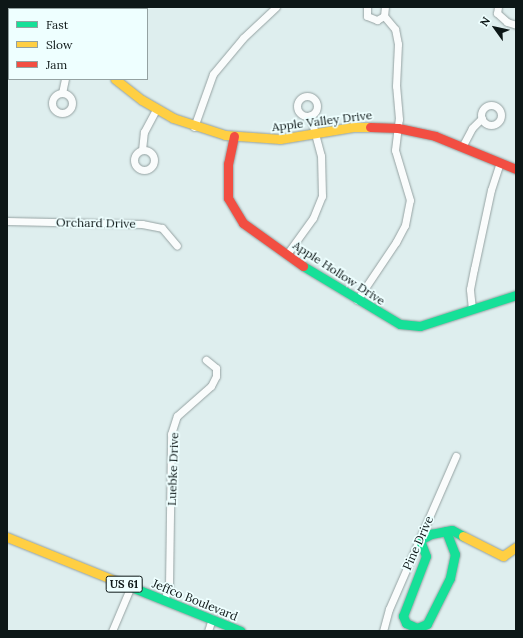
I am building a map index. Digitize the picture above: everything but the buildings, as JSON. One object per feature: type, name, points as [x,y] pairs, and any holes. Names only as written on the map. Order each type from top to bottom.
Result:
[{"type":"street","points":[[194,127],[213,74],[238,43],[276,7]]},
{"type":"street","points":[[367,7],[366,13],[372,20],[377,20],[384,16]]},
{"type":"street","points":[[357,300],[404,225],[410,200],[395,150],[398,128],[398,44],[395,29],[384,16],[385,7]]},
{"type":"street","points":[[498,7],[497,13],[516,25]]},
{"type":"street","points":[[62,93],[65,80]]},
{"type":"street","name":"Apple Valley Drive","points":[[116,80],[156,109],[194,127],[234,136],[274,139],[314,135],[359,127],[398,128],[435,136],[516,169]]},
{"type":"street","points":[[142,150],[144,132],[156,109]]},
{"type":"street","points":[[287,254],[313,218],[322,196],[321,156],[310,116]]},
{"type":"street","points":[[462,147],[472,128],[482,118]]},
{"type":"street","name":"Apple Hollow Drive","points":[[234,136],[228,164],[228,198],[231,207],[243,223],[357,300],[400,324],[420,326],[516,295]]},
{"type":"street","points":[[472,309],[470,289],[472,276],[484,232],[486,208],[500,162]]},
{"type":"street","name":"Orchard Drive","points":[[7,221],[142,224],[162,228],[177,246]]},
{"type":"street","name":"Luebke Drive","points":[[164,600],[169,586],[172,434],[177,416],[211,386],[216,376],[216,368],[206,360]]},
{"type":"street","name":"Pine Drive","points":[[383,631],[389,609],[456,456]]},
{"type":"street","points":[[446,531],[455,554],[450,578],[427,624],[417,628],[406,623],[403,616],[426,556],[420,540],[431,534],[446,531],[452,530],[504,556],[516,547]]},
{"type":"street","name":"Jeffco Boulevard","points":[[7,537],[241,631]]},
{"type":"street","points":[[112,631],[131,586]]},
{"type":"street","points":[[208,631],[212,619]]},
{"type":"traffic: fast","points":[[303,266],[400,324],[420,326],[516,295]]},
{"type":"traffic: fast","points":[[446,531],[455,554],[450,578],[427,624],[417,628],[406,623],[403,616],[426,556],[420,540],[431,534],[452,530],[463,536]]},
{"type":"traffic: fast","points":[[119,582],[241,631]]},
{"type":"traffic: slow","points":[[116,80],[142,100],[173,118],[225,135],[280,139],[353,127],[370,127]]},
{"type":"traffic: slow","points":[[463,536],[503,556],[516,547]]},
{"type":"traffic: slow","points":[[7,537],[119,582]]},
{"type":"traffic: jam","points":[[370,127],[398,128],[435,136],[516,169]]},
{"type":"traffic: jam","points":[[234,136],[228,164],[228,198],[243,223],[303,266]]}]
